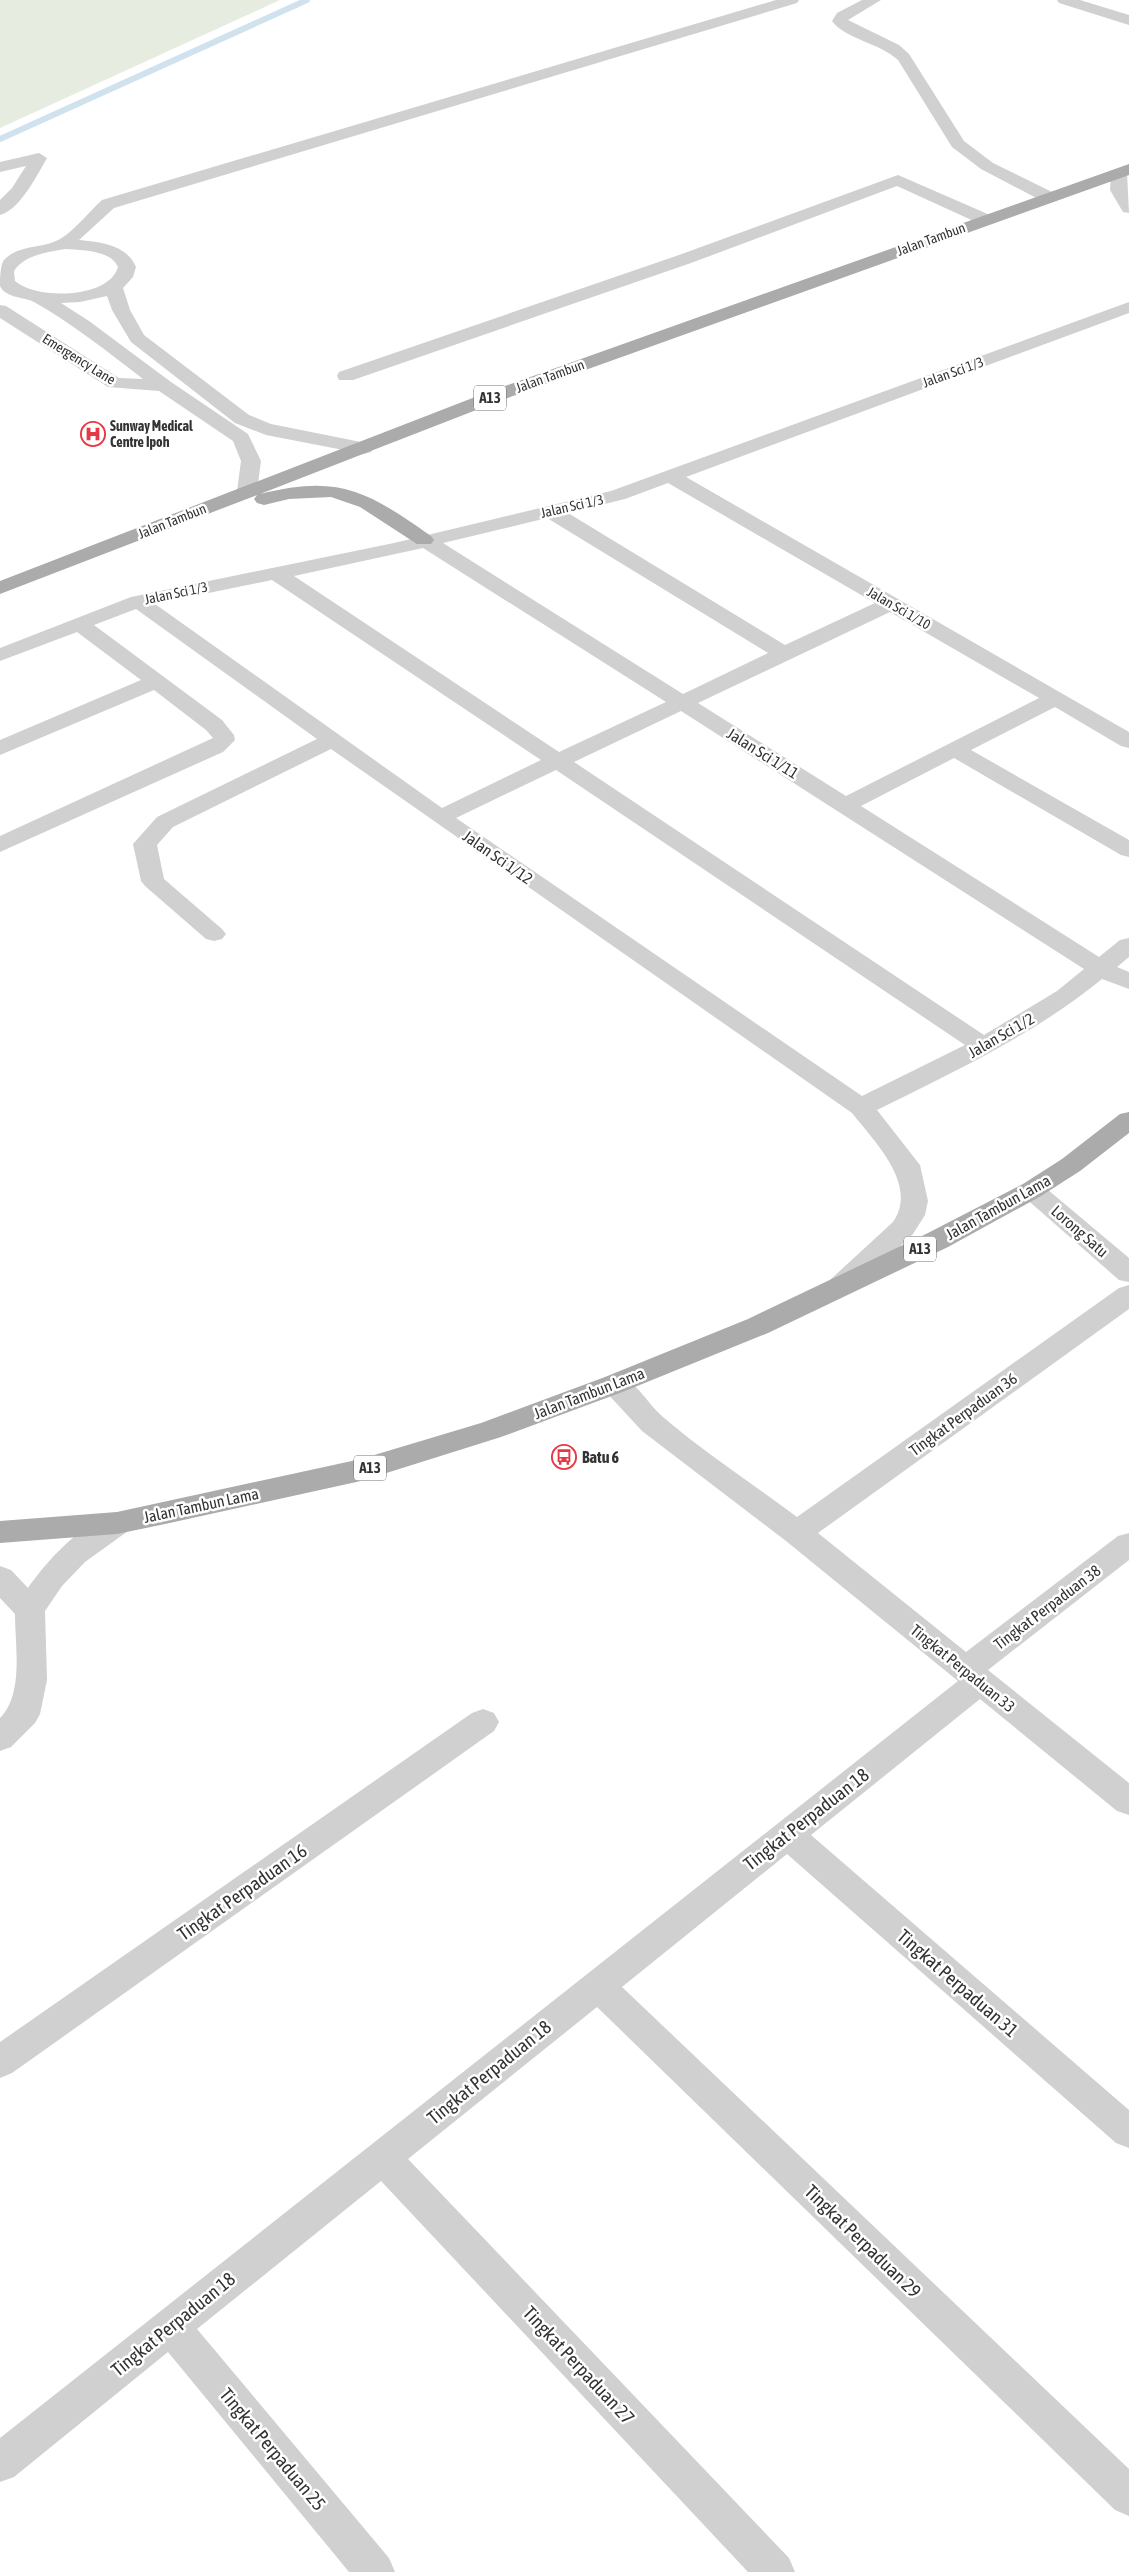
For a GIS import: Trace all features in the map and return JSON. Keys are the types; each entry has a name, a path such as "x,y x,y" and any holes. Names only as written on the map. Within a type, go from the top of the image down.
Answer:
{"main road":[{"name":"Jalan Tambun","path":"0,588 501,394 1124,171"},
{"path":"77,559 161,536 288,492 315,489 352,495 386,513 424,540"},
{"name":"Jalan Tambun Lama","path":"0,1532 117,1523 361,1470 491,1430 615,1384 758,1326 938,1240 1032,1190 1071,1165 1129,1120"}],"street":[{"path":"874,0 851,10 842,16 840,21 845,26 894,48 904,58 958,144 987,166 1048,197"},
{"path":"1064,0 1129,20"},
{"path":"65,244 108,204 786,1"},
{"path":"0,167 39,158 18,191 0,210"},
{"path":"1124,171 1118,190 1129,208"},
{"path":"346,376 685,259 898,180 984,220"},
{"path":"38,297 78,297 113,286 123,278 127,269 124,261 116,253 102,248 65,244 32,251 3,267 5,279 11,287 38,297 83,325 164,386 241,438 250,461 247,491"},
{"path":"113,286 121,310 137,338 242,419 266,429 364,448"},
{"name":"Jalan Sci 1/3","path":"0,655 138,601 394,549 424,540 618,495 1129,307"},
{"name":"Emergency Lane","path":"0,310 115,383 164,386"},
{"name":"Jalan Sci 1/10","path":"670,476 1129,741"},
{"path":"550,511 785,654"},
{"name":"Jalan Sci 1/11","path":"424,540 845,804 1100,969 1129,981"},
{"path":"276,573 984,1046"},
{"name":"Jalan Sci 1/12","path":"138,601 440,817 861,1108 907,1165 915,1201 912,1215 903,1228 839,1288"},
{"path":"440,817 891,603"},
{"path":"0,845 221,744 223,735 214,725 79,624"},
{"path":"0,748 158,682"},
{"path":"845,804 1056,698"},
{"path":"214,934 153,881 145,844 165,822 332,740"},
{"path":"954,749 1129,850"},
{"name":"Jalan Sci 1/2","path":"861,1108 984,1046 1066,996 1129,944"},
{"name":"Lorong Satu","path":"1032,1190 1129,1273"},
{"name":"Tingkat Perpaduan 36","path":"797,1533 1129,1294"},
{"name":"Tingkat Perpaduan 33","path":"615,1384 652,1424 797,1533 1129,1802"},
{"path":"0,1738 24,1714 31,1680 30,1610 51,1578 74,1554 117,1523"},
{"name":"Tingkat Perpaduan 38","path":"972,1675 1129,1544"},
{"path":"0,1578 30,1610"},
{"name":"Tingkat Perpaduan 18","path":"0,2463 787,1834 972,1675"},
{"name":"Tingkat Perpaduan 16","path":"0,2062 483,1722"},
{"name":"Tingkat Perpaduan 31","path":"787,1834 1129,2132"},
{"name":"Tingkat Perpaduan 29","path":"597,1985 1129,2496"},
{"name":"Tingkat Perpaduan 27","path":"382,2157 775,2572"},
{"name":"Tingkat Perpaduan 25","path":"170,2326 375,2572"}],"shaded area":[{"path":"0,0 280,0 0,128"}],"waterway":[{"path":"0,139 307,0"}],"place":[{"name":"Sunway Medical Centre Ipoh","path":"93,434"},
{"name":"Batu 6","path":"564,1457"}]}
